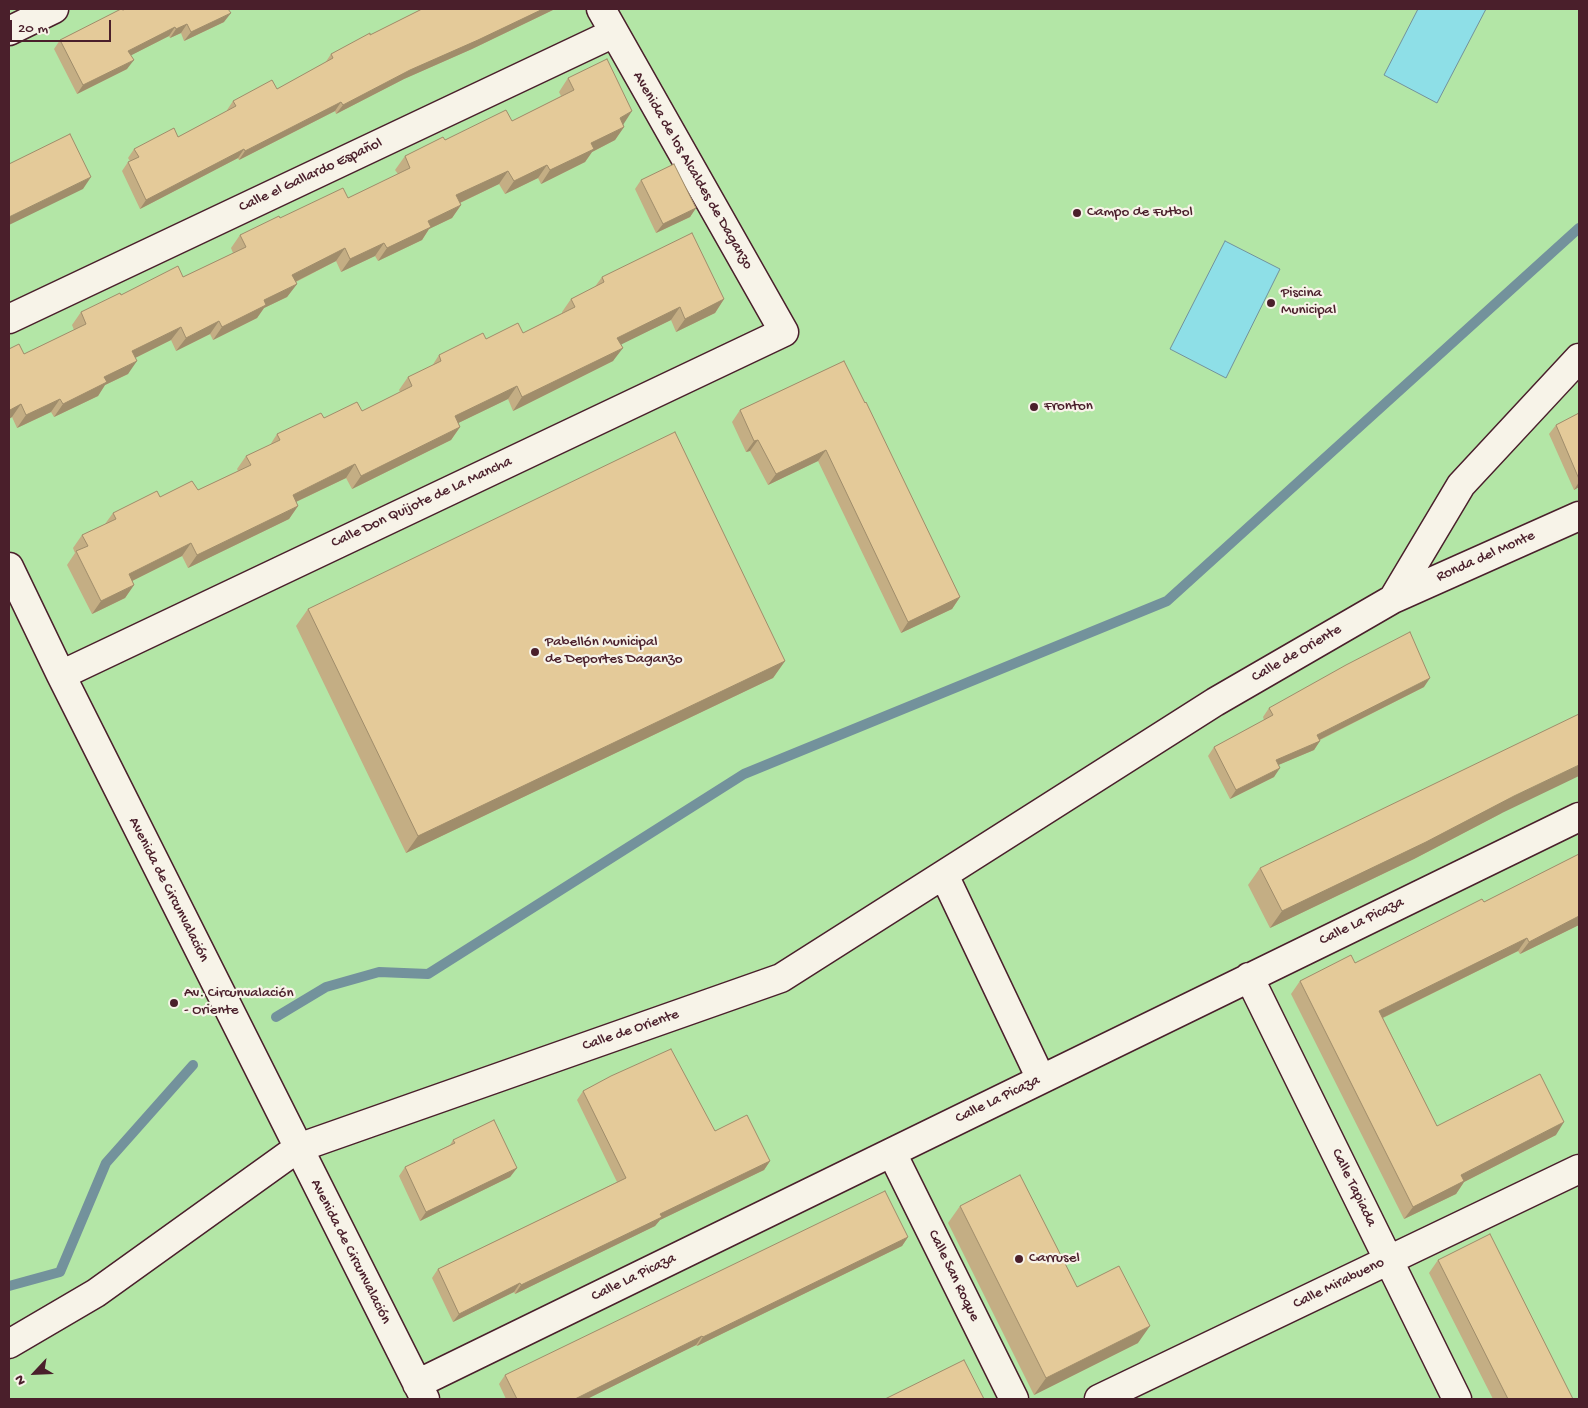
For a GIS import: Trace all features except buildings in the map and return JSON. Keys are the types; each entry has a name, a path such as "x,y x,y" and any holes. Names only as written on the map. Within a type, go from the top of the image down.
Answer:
{"street":[{"path":"9,31 54,9"},
{"name":"Avenida de los Alcaldes de Daganzo","path":"601,9 784,332"},
{"name":"Calle el Gallardo Español","path":"9,319 614,33"},
{"name":"Calle Don Quijote de La Mancha","path":"61,675 784,332"},
{"name":"Calle de Oriente","path":"9,1344 96,1293 298,1148 781,978 1215,702 1393,599 1461,485 1579,358"},
{"name":"Ronda del Monte","path":"1393,599 1579,516"},
{"name":"Avenida de Circunvalación","path":"9,567 61,675 421,1392"},
{"name":"Calle La Picaza","path":"421,1392 892,1153 1579,817"},
{"path":"944,875 1041,1080"},
{"name":"Calle Tapiada","path":"1250,977 1457,1399"},
{"name":"Calle San Roque","path":"892,1153 1014,1399"},
{"name":"Calle Mirabueno","path":"1099,1399 1579,1169"}],"green space":[{"path":"9,9 1579,9 1579,1399 9,1399"}],"water":[{"path":"1418,9 1486,9 1437,103 1384,75"},
{"path":"1225,241 1280,269 1226,378 1170,349"}],"waterway":[{"path":"276,1017 326,987 379,972 428,974 744,774 1167,601 1579,228"},
{"path":"9,1286 60,1272 106,1163 193,1065"}],"place":[{"name":"Campo de Futbol","path":"1077,213"},
{"name":"Piscina Municipal","path":"1271,303"},
{"name":"Fronton","path":"1034,407"},
{"name":"Pabellón Municipal de Deportes Daganzo","path":"535,652"},
{"name":"Av. Circunvalación - Oriente","path":"174,1003"},
{"name":"Carrusel","path":"1019,1259"}]}
